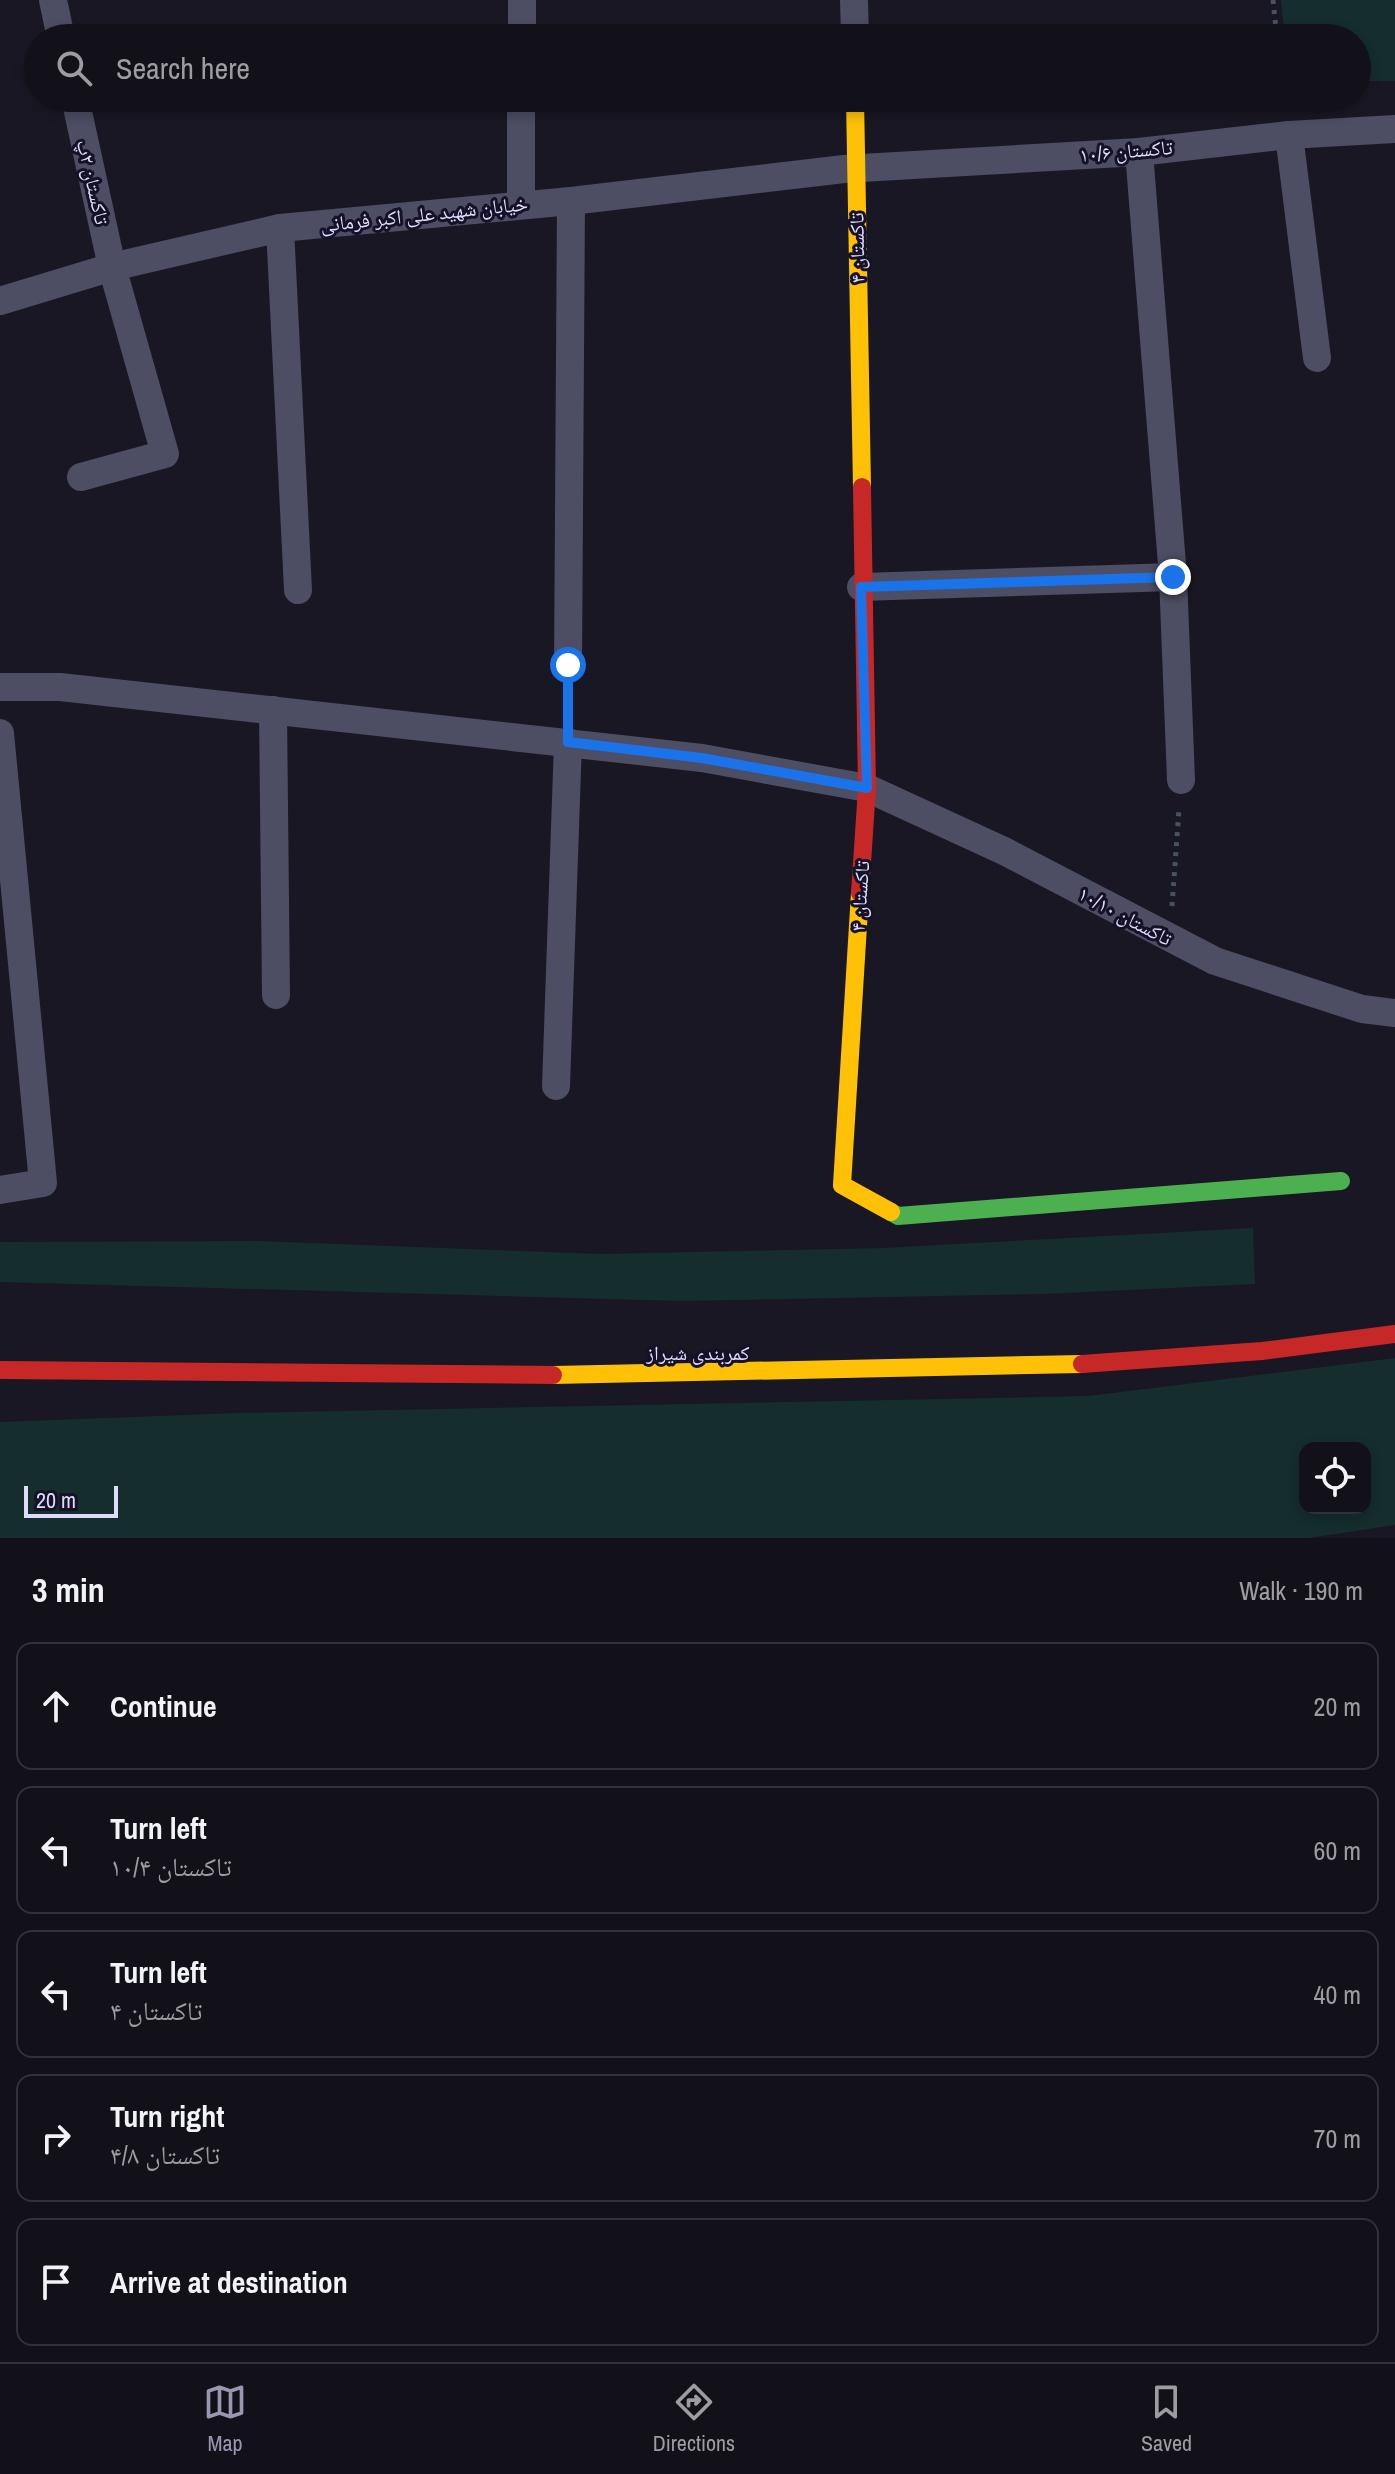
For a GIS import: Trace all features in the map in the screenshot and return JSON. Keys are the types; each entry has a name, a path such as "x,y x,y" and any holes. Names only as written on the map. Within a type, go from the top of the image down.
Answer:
{"main road":[{"name":"تاکستان ۴","path":"855,112 861,587 867,788 842,1185 898,1216 1341,1181"},
{"name":"کمربندی شیراز","path":"0,1370 724,1375 1078,1366 1280,1352 1395,1334"}],"street":[{"path":"53,0 58,24"},
{"path":"522,0 522,24"},
{"path":"854,0 855,24"},
{"name":"تاکستان ۲پ","path":"78,112 112,267 165,454 81,477"},
{"path":"521,112 521,203"},
{"name":"تاکستان ۱۰/۶","path":"856,168 1139,152 1289,135 1395,129"},
{"path":"1289,135 1317,358"},
{"path":"1139,152 1173,577 1181,780"},
{"name":"خیابان شهید علی اکبر فرمانی","path":"0,301 112,267 280,228 521,203 571,201 856,168"},
{"path":"568,665 571,201"},
{"path":"280,228 298,590"},
{"path":"861,587 1173,577"},
{"name":"تاکستان ۱۰/۱۰","path":"0,687 60,687 568,742 702,758 867,788 1004,851 1215,961 1362,1009 1395,1013"},
{"path":"273,710 276,995"},
{"path":"0,733 6,866 43,1183 0,1190"},
{"path":"556,1086 568,742"}],"path":[{"path":"1273,0 1276,24"},
{"path":"568,665 568,742"},
{"path":"1169,939 1181,780"}],"green space":[{"path":"1281,0 1395,0 1395,81 1371,81 1371,24 1284,24"},
{"path":"1253,1228 1255,1284 1044,1294 681,1301 0,1282 0,1242 257,1241 601,1254 883,1248"},
{"path":"1395,1358 1395,1525 1309,1538 0,1538 0,1422 236,1413 1088,1396"}],"traffic: fast":[{"path":"891,1212 898,1216 1341,1181"}],"traffic: slow":[{"path":"855,112 862,487"},
{"path":"860,893 842,1185 891,1212"},
{"path":"553,1375 1082,1364"}],"traffic: jam":[{"path":"860,893 867,788 862,487"},
{"path":"1082,1364 1262,1351 1395,1334"},
{"path":"0,1370 553,1375"}],"route":[{"path":"568,665 568,742 702,758 867,788 861,587 1173,577"}]}
